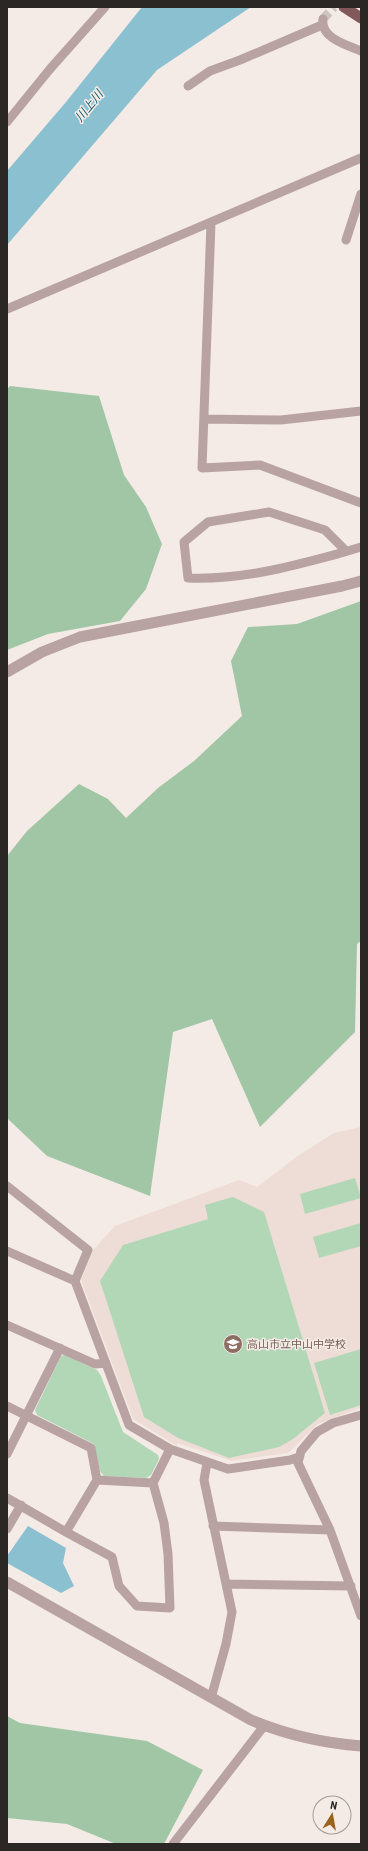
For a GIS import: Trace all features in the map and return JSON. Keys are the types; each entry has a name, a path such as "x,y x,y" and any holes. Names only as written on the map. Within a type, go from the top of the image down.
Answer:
{"highway":[{"path":"344,7 361,18"}],"street":[{"path":"7,122 50,69 105,7"},
{"path":"188,86 210,71 240,60 323,22 325,32 333,38 361,51"},
{"path":"7,309 361,158"},
{"path":"346,240 361,194"},
{"path":"211,223 202,468 260,465 361,503"},
{"path":"204,419 281,420 361,410"},
{"path":"346,551 325,530 269,512 208,522 184,542 188,578 209,579 271,572 361,547"},
{"path":"7,672 42,652 80,636 157,620 329,589 361,581"},
{"path":"7,1186 88,1250 75,1281 129,1425 170,1449 228,1469 290,1460 299,1457"},
{"path":"7,1251 75,1281"},
{"path":"7,1325 95,1364 106,1363"},
{"path":"7,1454 60,1348"},
{"path":"7,1406 91,1448 97,1480 66,1532"},
{"path":"361,1415 333,1423 317,1432 301,1451 299,1457 299,1467 330,1530 351,1586 359,1600 361,1616"},
{"path":"7,1498 112,1557 119,1586 137,1606 170,1608 164,1523 153,1483 170,1449"},
{"path":"208,1463 204,1480 232,1612 226,1644 211,1698"},
{"path":"97,1480 153,1483"},
{"path":"7,1529 21,1506"},
{"path":"214,1526 330,1530"},
{"path":"7,1582 251,1720 294,1736 323,1742 361,1746"},
{"path":"226,1584 351,1586"},
{"path":"173,1844 264,1726"}],"shaded area":[{"name":"高山市立中山中学校","path":"361,1127 361,1408 318,1424 288,1453 232,1461 177,1443 177,1446 133,1419 81,1280 93,1250 115,1226 239,1180 257,1187 299,1155 334,1133"}],"green space":[{"path":"10,386 99,396 124,475 146,507 162,544 146,589 120,621 48,634 7,650 7,389"},
{"path":"361,601 361,941 357,944 355,1032 260,1127 212,1019 173,1032 150,1196 47,1156 7,1118 7,856 27,831 79,784 108,799 126,818 158,788 194,761 242,716 231,661 248,627 297,624"},
{"path":"355,1178 361,1198 305,1214 300,1194"},
{"path":"233,1197 264,1212 325,1413 293,1439 279,1447 229,1458 178,1438 144,1417 100,1281 123,1245 208,1219 205,1205"},
{"path":"361,1223 361,1246 319,1258 313,1237"},
{"path":"361,1349 361,1405 330,1415 314,1363"},
{"path":"65,1355 97,1370 101,1376 123,1432 158,1455 159,1459 151,1475 146,1478 104,1476 100,1471 94,1444 37,1415 35,1410 61,1356"},
{"path":"7,1716 20,1723 147,1741 203,1770 164,1844 116,1844 67,1824 7,1818"}],"water":[{"name":"川上川","path":"142,7 251,7 157,70 7,245 7,171 66,102"},
{"path":"28,1526 66,1548 63,1563 74,1586 61,1593 7,1563 7,1556"}],"tunnel":[{"path":"323,19 334,7"}],"place":[{"name":"高山市立中山中学校","path":"233,1344"}]}
